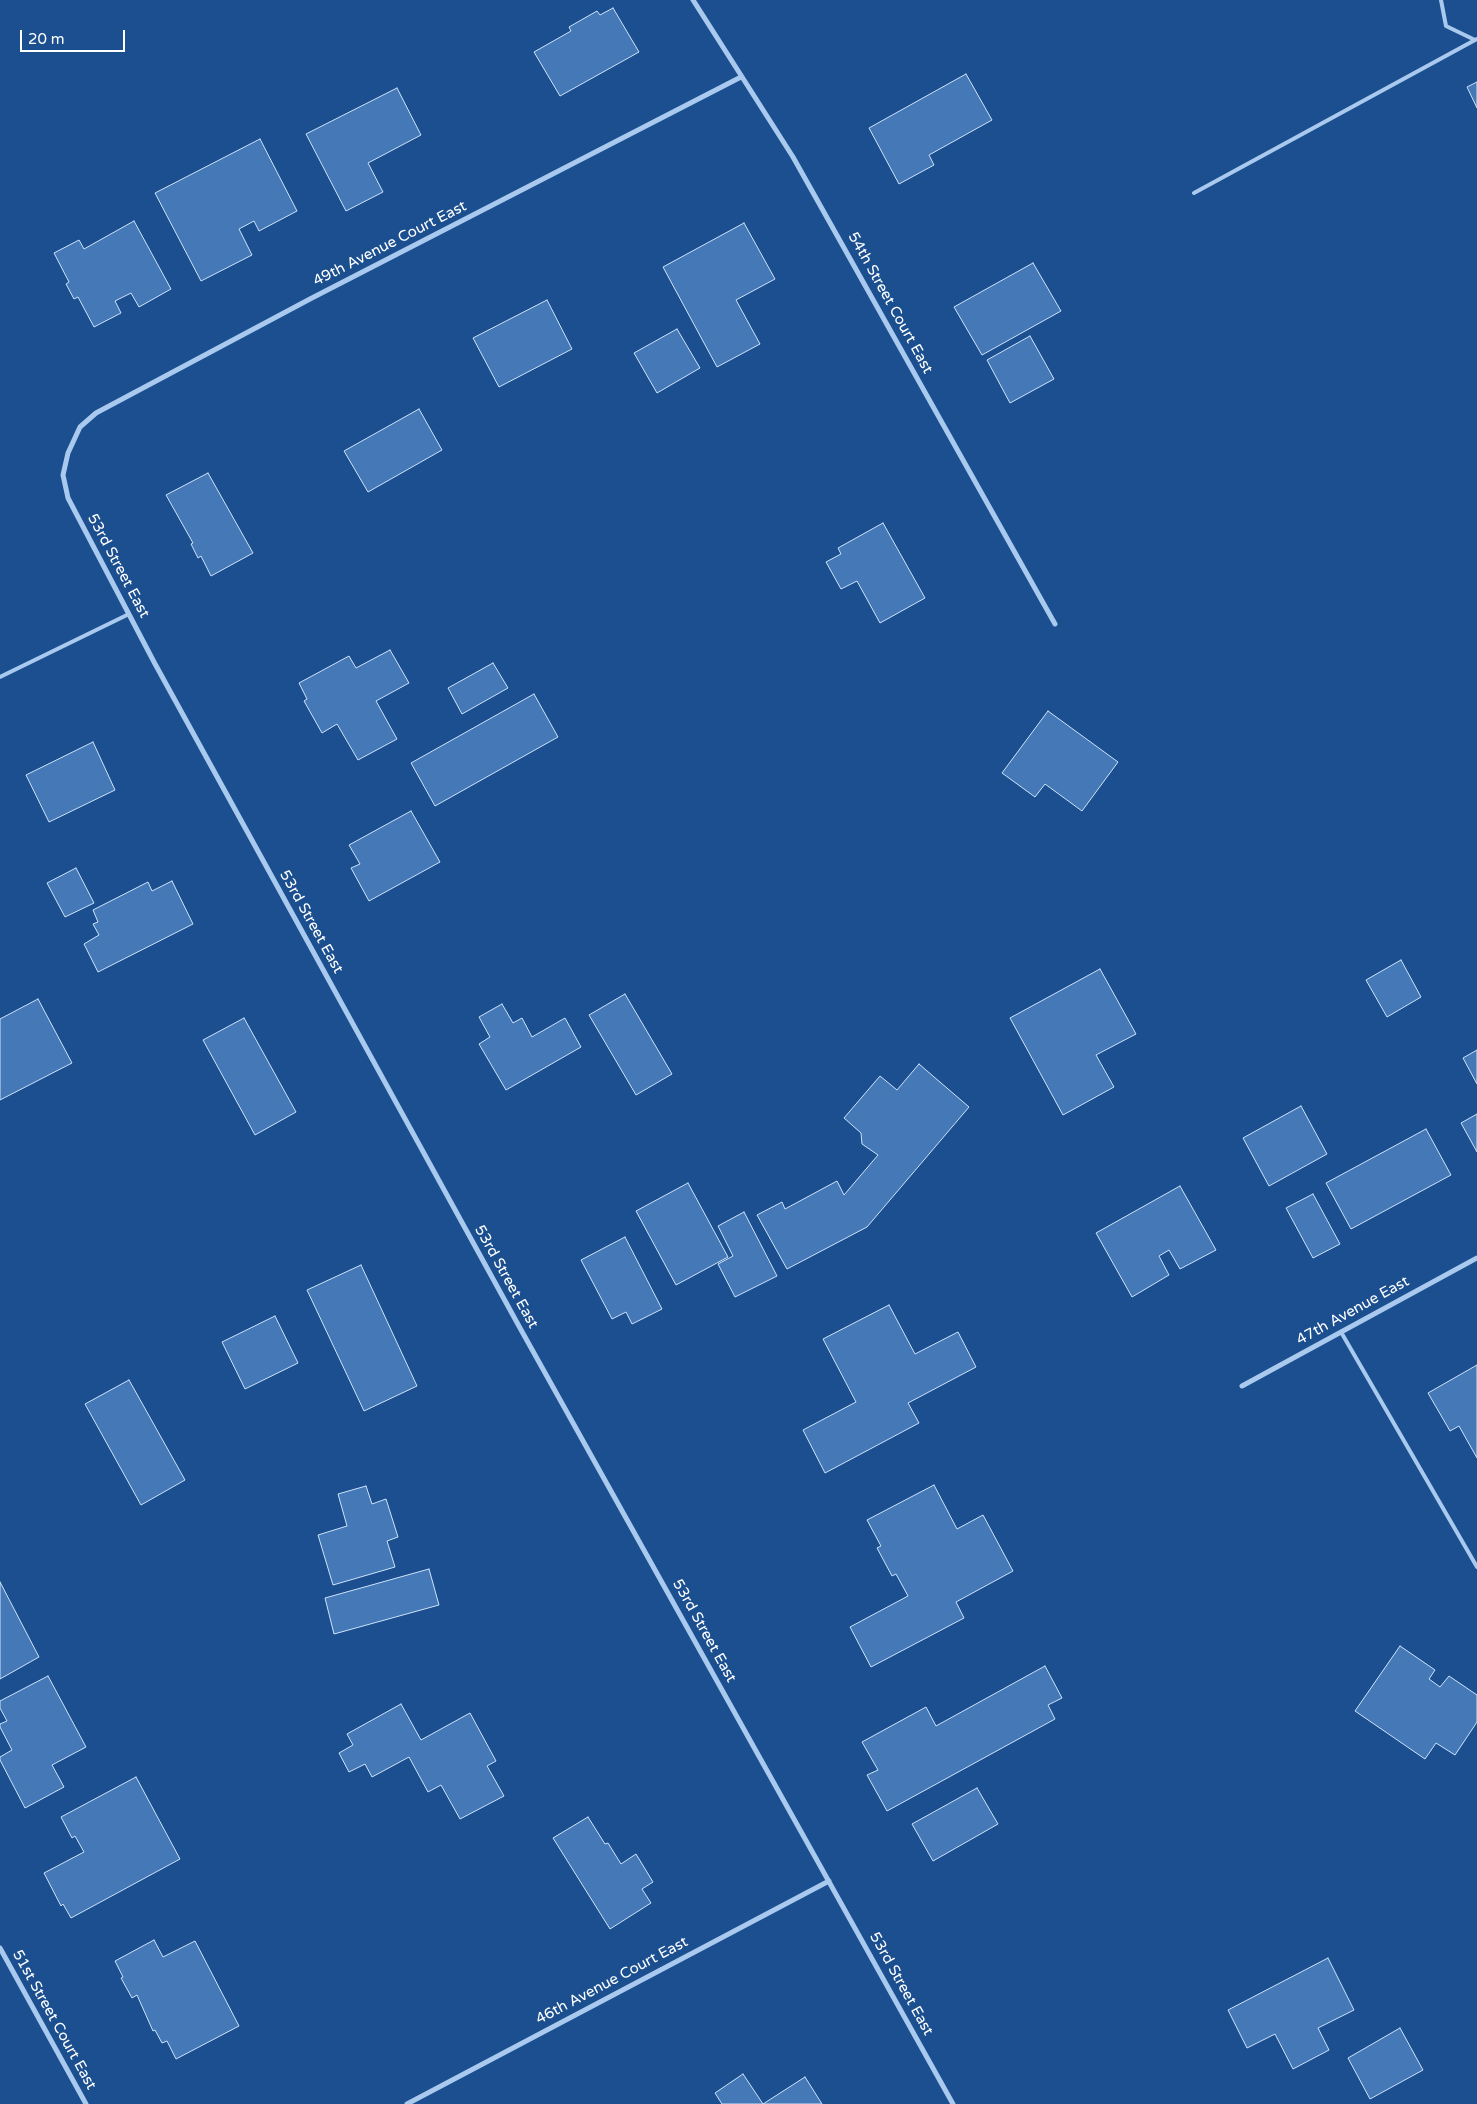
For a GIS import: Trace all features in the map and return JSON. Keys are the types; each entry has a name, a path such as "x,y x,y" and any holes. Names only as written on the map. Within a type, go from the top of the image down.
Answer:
{"street":[{"name":"54th Street Court East","path":"693,0 793,157 1055,624"},
{"name":"49th Avenue Court East","path":"68,453 80,427 96,413 310,299 741,77"},
{"name":"53rd Street East","path":"68,453 63,475 68,498 129,614 515,1320 953,2104"},
{"name":"47th Avenue East","path":"1242,1386 1477,1258"},
{"name":"46th Avenue Court East","path":"407,2104 829,1881"},
{"name":"51st Street Court East","path":"0,1948 86,2104"}],"lane":[{"path":"1441,0 1446,26 1476,39"},
{"path":"1194,193 1476,39"},
{"path":"0,677 129,614"},
{"path":"1340,1332 1477,1567"}],"building":[{"path":"613,8 639,52 560,96 534,52 571,31 569,27 597,11 600,15"},
{"path":"966,74 992,120 929,155 934,165 899,184 869,128"},
{"path":"1477,82 1477,108 1467,87"},
{"path":"397,88 421,135 368,163 383,192 346,211 306,134"},
{"path":"260,139 297,211 259,231 254,221 239,229 252,255 201,281 155,193"},
{"path":"134,221 171,289 139,307 131,293 115,301 121,313 94,327 78,297 74,299 66,284 69,282 54,253 79,240 84,249"},
{"path":"744,223 775,279 736,300 760,344 717,367 663,267"},
{"path":"1033,263 1061,311 982,355 954,307"},
{"path":"547,300 572,349 499,387 473,338"},
{"path":"677,329 700,368 657,393 634,353"},
{"path":"1030,336 1054,379 1010,403 987,360"},
{"path":"419,409 442,450 368,492 344,451"},
{"path":"208,473 253,553 211,576 201,556 198,558 191,544 193,543 166,495"},
{"path":"883,523 925,598 880,623 857,581 841,589 826,562 841,554 838,548"},
{"path":"390,650 409,683 376,701 397,739 358,760 337,724 322,733 304,701 307,699 299,683 349,656 356,668"},
{"path":"493,663 508,688 462,714 448,688"},
{"path":"534,694 558,737 435,806 411,763"},
{"path":"1048,711 1118,762 1082,811 1045,784 1035,797 1002,773"},
{"path":"93,742 115,790 49,822 26,775"},
{"path":"411,811 440,862 369,901 351,868 360,864 349,845"},
{"path":"76,868 94,903 65,917 47,883"},
{"path":"172,881 193,924 98,972 84,944 99,935 93,924 98,922 93,910 148,882 152,891"},
{"path":"1401,960 1421,997 1387,1017 1366,980"},
{"path":"1100,969 1136,1034 1096,1055 1114,1087 1063,1115 1010,1018"},
{"path":"625,994 672,1074 636,1095 589,1015"},
{"path":"38,999 72,1063 0,1100 0,1019"},
{"path":"502,1004 513,1023 522,1018 532,1037 565,1018 581,1047 506,1090 479,1044 490,1037 479,1017"},
{"path":"244,1018 296,1112 255,1135 203,1040"},
{"path":"1477,1050 1477,1084 1463,1058"},
{"path":"919,1064 969,1107 867,1227 787,1269 757,1215 782,1202 785,1209 837,1181 844,1195 878,1155 862,1144 861,1133 844,1118 880,1076 897,1090"},
{"path":"1301,1106 1327,1154 1269,1186 1243,1138"},
{"path":"1477,1114 1477,1152 1461,1123"},
{"path":"1426,1129 1451,1175 1351,1229 1326,1183"},
{"path":"688,1183 728,1257 676,1285 636,1211"},
{"path":"1180,1186 1216,1250 1180,1269 1169,1250 1159,1256 1169,1275 1132,1297 1096,1233"},
{"path":"1313,1194 1340,1244 1313,1258 1286,1208"},
{"path":"744,1212 777,1276 735,1297 718,1264 733,1256 718,1226"},
{"path":"625,1237 662,1309 632,1324 626,1312 612,1319 581,1260"},
{"path":"361,1265 417,1386 364,1411 307,1290"},
{"path":"889,1305 915,1354 958,1332 976,1367 908,1403 919,1423 825,1473 803,1430 856,1402 823,1339"},
{"path":"275,1316 298,1363 245,1389 222,1342"},
{"path":"1477,1365 1477,1458 1459,1426 1450,1431 1428,1393"},
{"path":"129,1380 185,1480 141,1505 85,1404"},
{"path":"934,1485 957,1529 983,1515 1013,1571 956,1602 964,1618 871,1667 850,1627 908,1596 896,1574 892,1576 877,1548 881,1546 867,1520"},
{"path":"366,1486 372,1504 386,1499 398,1537 387,1541 395,1567 333,1585 318,1535 347,1526 338,1494"},
{"path":"429,1569 439,1605 334,1634 325,1598"},
{"path":"0,1582 39,1657 0,1679"},
{"path":"1400,1646 1435,1670 1429,1679 1440,1687 1449,1676 1477,1695 1477,1722 1455,1755 1436,1743 1425,1759 1355,1711"},
{"path":"1045,1666 1062,1698 1048,1705 1055,1719 887,1811 867,1775 878,1770 862,1742 926,1707 936,1726"},
{"path":"48,1676 86,1747 52,1765 64,1787 25,1808 0,1760 0,1757 12,1750 0,1727 0,1724 7,1721 0,1708 0,1701"},
{"path":"401,1704 421,1740 470,1713 496,1761 487,1766 504,1796 460,1819 441,1785 428,1792 409,1757 372,1777 365,1764 349,1772 339,1753 353,1745 347,1734"},
{"path":"136,1777 180,1859 71,1918 63,1904 61,1906 44,1873 84,1852 75,1836 72,1838 61,1817"},
{"path":"977,1788 998,1824 933,1861 912,1824"},
{"path":"588,1817 605,1844 608,1843 621,1864 636,1854 653,1882 642,1889 651,1903 610,1929 553,1838"},
{"path":"154,1940 163,1957 195,1941 239,2026 176,2059 167,2041 162,2043 155,2030 153,2031 137,1995 132,1998 121,1978 123,1977 115,1961"},
{"path":"1328,1958 1354,2010 1318,2028 1329,2050 1293,2069 1275,2034 1247,2048 1228,2010"},
{"path":"1400,2028 1423,2070 1370,2099 1348,2058"},
{"path":"743,2074 763,2104 722,2104 715,2093"},
{"path":"805,2077 822,2104 763,2104"}]}
